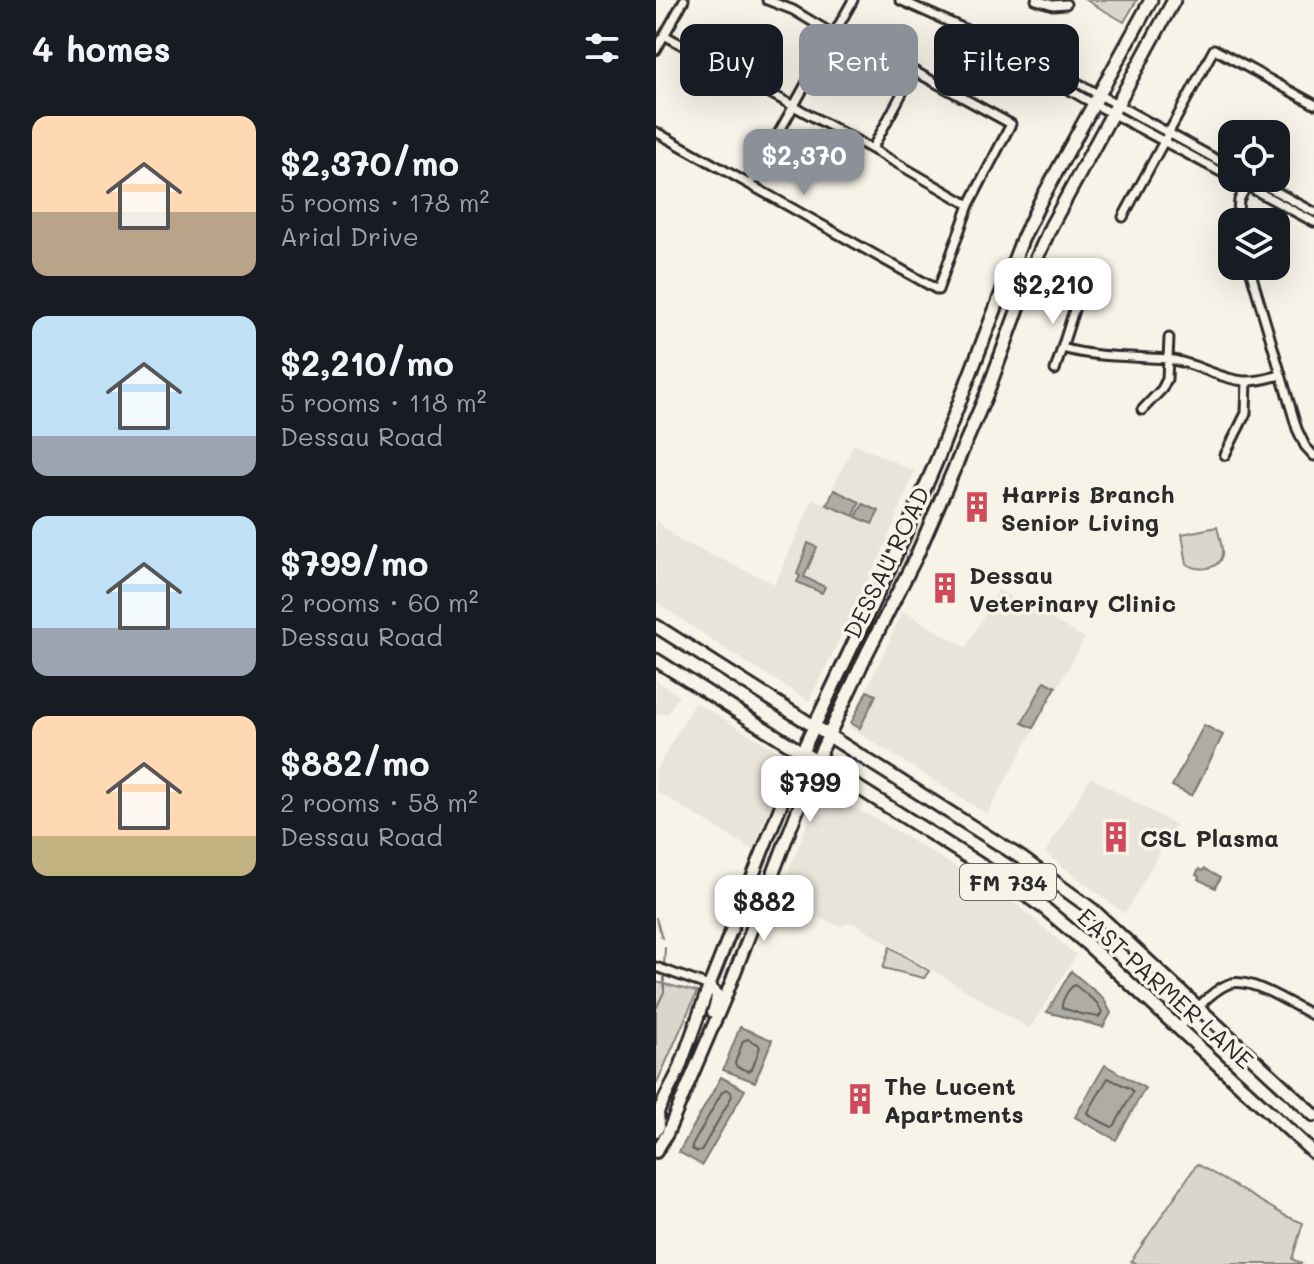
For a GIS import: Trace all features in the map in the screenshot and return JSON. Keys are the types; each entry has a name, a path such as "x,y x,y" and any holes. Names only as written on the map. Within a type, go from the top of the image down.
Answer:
{"main road":[{"name":"DESSAU ROAD","path":"656,1131 659,1126 657,1114 679,1070 704,984 724,949 802,752 898,550 964,393 1011,267 1040,202 1151,0"},
{"name":"DESSAU ROAD","path":"656,1152 667,1134 725,998 828,734 916,557 987,393 1051,226 1174,0"},
{"path":"1011,267 1031,273"},
{"path":"898,550 916,557"},
{"name":"EAST PARMER LANE","path":"659,630 1023,859 1093,910 1314,1115"},
{"name":"EAST PARMER LANE","path":"656,660 817,760 1044,908 1179,1027 1314,1153"},
{"path":"724,949 724,963 718,982 725,998"},
{"path":"704,984 717,994 707,1026 708,1037"}],"street":[{"path":"656,50 684,0"},
{"path":"767,0 816,24"},
{"path":"839,24 853,0"},
{"path":"900,0 952,24"},
{"path":"1036,0 1053,5 1066,4"},
{"path":"664,35 969,205"},
{"path":"1123,217 1214,49 1314,104"},
{"path":"872,149 914,71 934,81"},
{"path":"1079,86 1096,99 1218,160"},
{"path":"750,184 799,95"},
{"path":"656,132 938,290 969,205 1011,124 961,96"},
{"path":"1115,109 1164,142 1218,167"},
{"path":"1266,192 1314,222"},
{"path":"1272,192 1314,212"},
{"path":"1253,280 1300,438 1314,456"},
{"path":"1055,370 1080,291"},
{"path":"1142,410 1165,385 1169,338"},
{"path":"1062,348 1100,356 1167,359 1247,381 1281,375"},
{"path":"1225,455 1246,413 1247,381"},
{"path":"656,967 704,984"},
{"path":"1179,1027 1222,988 1233,983 1256,986 1314,1016"}],"shaded area":[{"path":"1086,0 1137,0 1124,22"},
{"path":"854,444 915,471 881,555 809,701 656,602 656,520 677,539 775,584 813,499 825,504"},
{"path":"1217,527 1222,548 1220,560 1207,568 1187,564 1182,534"},
{"path":"998,590 1085,638 987,814 849,727 903,611 966,648"},
{"path":"656,680 679,696 667,714 656,714"},
{"path":"695,702 791,759 753,850 656,791 656,770"},
{"path":"1091,777 1175,825 1125,914 1045,853"},
{"path":"821,791 876,819 1012,901 1076,955 1030,1029 856,924 851,922 841,926 776,901"},
{"path":"890,947 929,971 924,978 883,968"},
{"path":"656,982 697,992 656,1085"},
{"path":"1197,1164 1303,1223 1292,1259 1302,1264 1137,1264 1131,1261"}],"water":[{"path":"834,490 860,502 854,516 827,505"},
{"path":"863,504 879,511 872,524 856,517"},
{"path":"808,543 817,547 804,577 825,587 822,593 797,582"},
{"path":"1045,681 1056,687 1033,728 1022,723"},
{"path":"867,691 876,695 860,728 851,723"},
{"path":"1204,725 1223,735 1192,796 1172,786"},
{"path":"1199,869 1220,878 1215,888 1198,879"},
{"path":"1071,971 1103,998 1111,1013 1103,1027 1047,1012"},
{"path":"740,1027 772,1040 755,1082 723,1070"},
{"path":"1105,1065 1145,1088 1116,1140 1075,1117"},
{"path":"721,1077 745,1090 702,1165 679,1152"}],"waterway":[{"path":"656,918 662,938"},
{"path":"664,967 665,948"},
{"path":"656,1009 664,992 664,974"}],"place":[{"name":"Harris Branch Senior Living","path":"977,507"},
{"name":"Dessau Veterinary Clinic","path":"945,588"},
{"name":"CSL Plasma","path":"1116,837"},
{"name":"The Lucent Apartments","path":"860,1099"}]}
